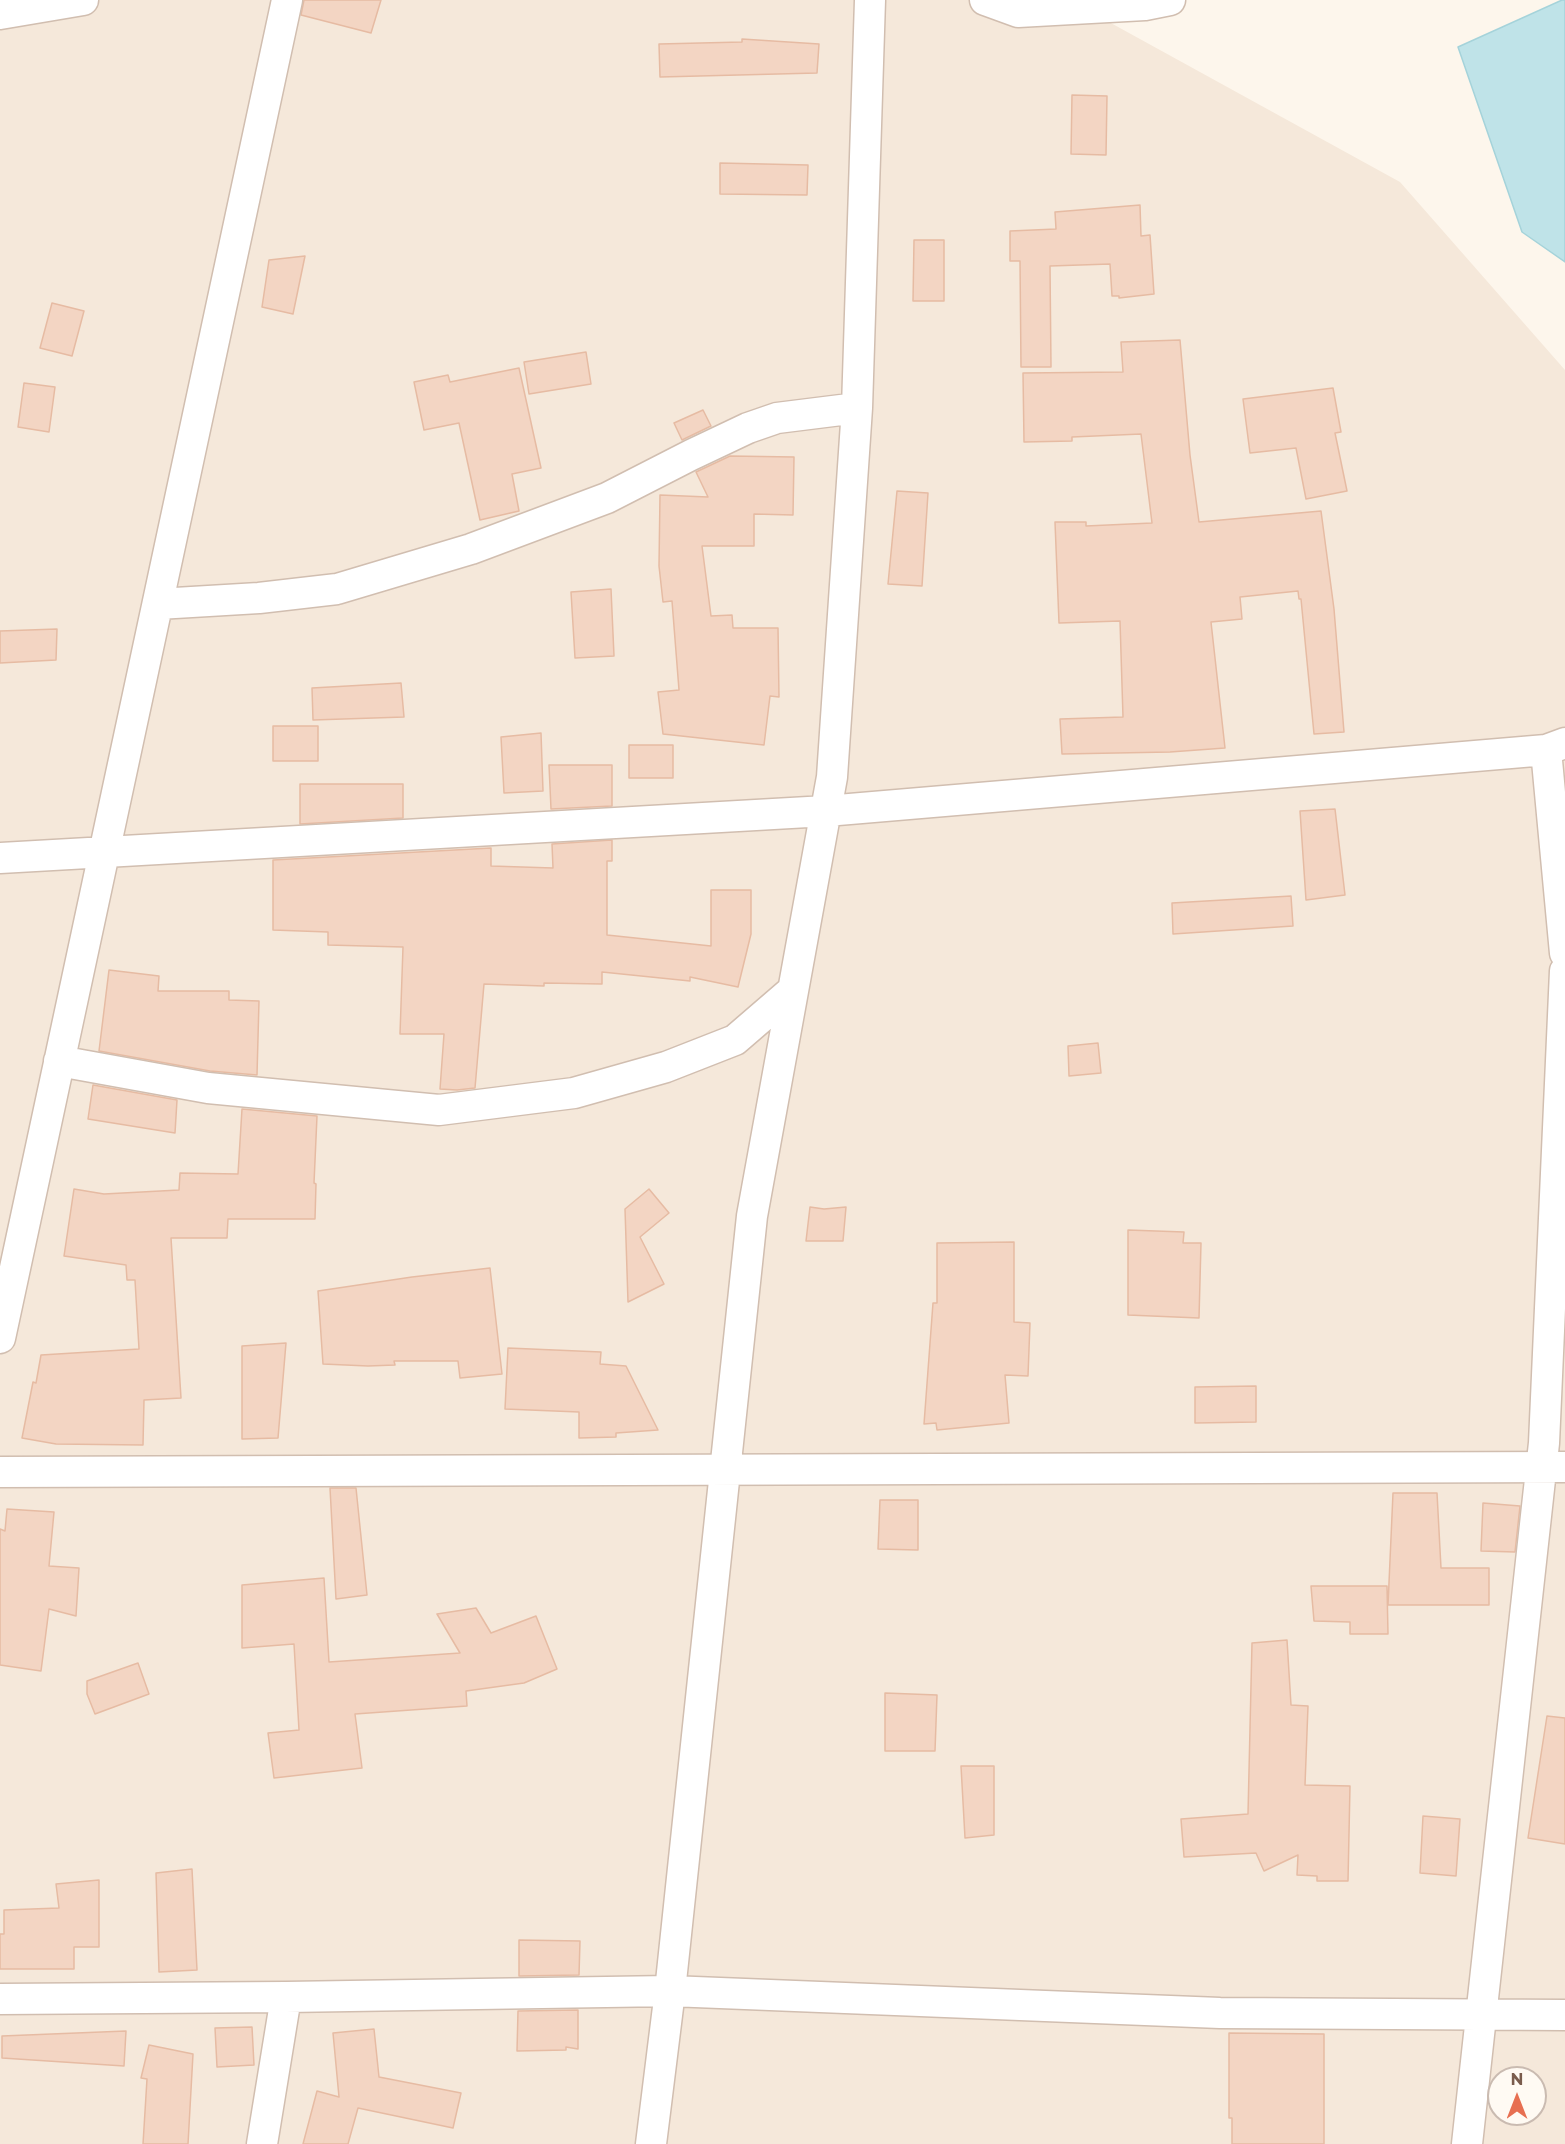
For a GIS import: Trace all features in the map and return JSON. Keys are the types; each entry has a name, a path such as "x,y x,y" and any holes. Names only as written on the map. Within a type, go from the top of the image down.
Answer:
{"street":[{"path":"0,14 83,0"},
{"path":"0,1338 288,0"},
{"path":"651,2144 670,1990 752,1216 832,777 857,408 870,0"},
{"path":"985,0 1018,12 1144,5 1170,0"},
{"path":"158,604 259,598 337,589 471,549 607,498 691,454 777,418 857,408"},
{"path":"0,858 826,811 1556,747 1565,953"},
{"path":"1467,2144 1553,1467 1565,971"},
{"path":"59,1061 208,1088 439,1110 574,1093 666,1068 735,1040 793,990"},
{"path":"0,1472 1553,1467"},
{"path":"0,1999 286,1997 670,1990 1220,2013 1565,2015"},
{"path":"262,2144 286,1997"}],"shaded area":[{"path":"0,0 1069,0 1400,182 1565,370 1565,2144 0,2144"}],"water":[{"path":"1565,0 1565,262 1522,232 1458,47"}],"building":[{"path":"304,0 381,0 371,33 301,15"},
{"path":"742,39 819,44 817,73 660,77 659,44 742,42"},
{"path":"1072,95 1107,96 1106,155 1071,154"},
{"path":"720,163 808,165 807,195 720,194"},
{"path":"1140,205 1141,236 1150,235 1154,294 1119,298 1119,296 1112,296 1110,264 1050,266 1051,367 1021,367 1020,261 1010,261 1010,231 1056,229 1055,212"},
{"path":"914,240 944,240 944,301 913,301"},
{"path":"305,256 293,314 262,307 269,260"},
{"path":"52,303 84,311 72,356 40,348"},
{"path":"1180,340 1190,455 1199,522 1321,511 1334,609 1344,732 1314,734 1301,599 1299,599 1298,591 1240,597 1242,619 1211,622 1225,748 1170,752 1062,754 1060,719 1123,717 1120,621 1059,623 1055,522 1086,522 1086,526 1152,523 1141,434 1072,437 1072,441 1024,442 1023,373 1123,372 1121,342"},
{"path":"586,352 591,384 529,394 524,362"},
{"path":"519,368 541,468 512,474 519,511 480,520 459,423 424,430 414,382 448,375 450,382"},
{"path":"24,383 55,387 49,432 18,427"},
{"path":"1333,388 1341,432 1335,433 1347,491 1306,499 1296,448 1250,453 1243,399"},
{"path":"703,410 711,426 682,440 674,423"},
{"path":"730,456 794,457 793,515 754,514 754,546 702,546 711,616 732,615 733,628 778,628 779,697 770,696 764,745 663,734 658,692 679,690 672,601 663,602 659,566 660,495 708,497 696,472"},
{"path":"897,491 928,493 922,586 888,584"},
{"path":"611,589 614,656 575,658 571,592"},
{"path":"57,629 56,660 0,663 0,631"},
{"path":"401,683 404,717 313,720 312,688"},
{"path":"273,726 318,726 318,761 273,761"},
{"path":"541,733 543,791 504,793 501,737"},
{"path":"629,745 673,745 673,778 629,778"},
{"path":"549,765 612,765 612,806 551,809"},
{"path":"300,784 403,784 403,818 300,824"},
{"path":"1335,809 1345,895 1306,900 1300,811"},
{"path":"612,840 612,861 607,861 607,935 711,946 711,890 751,890 751,934 738,987 690,977 690,981 602,972 602,984 544,983 544,986 484,984 475,1088 440,1089 444,1034 400,1034 403,947 328,945 328,932 273,930 273,860 491,848 491,866 553,868 552,844"},
{"path":"1291,896 1293,926 1173,934 1172,903"},
{"path":"109,970 159,976 158,991 229,991 229,1000 259,1001 257,1075 210,1071 99,1051"},
{"path":"1098,1043 1101,1073 1069,1076 1068,1046"},
{"path":"93,1085 177,1100 175,1133 88,1119"},
{"path":"242,1109 317,1116 315,1219 228,1219 227,1238 171,1238 181,1398 144,1400 143,1445 56,1444 22,1438 41,1355 139,1349 135,1280 127,1280 126,1265 64,1256 74,1189 104,1194 179,1190 180,1173 238,1174"},
{"path":"649,1189 669,1213 640,1237 664,1284 628,1302 625,1209"},
{"path":"810,1207 824,1209 846,1207 843,1241 806,1241"},
{"path":"1128,1230 1184,1232 1183,1243 1201,1243 1199,1318 1128,1315"},
{"path":"1014,1242 1014,1322 1030,1323 1028,1376 1005,1375 1009,1423 937,1430 936,1423 924,1424 933,1303 937,1303 937,1243"},
{"path":"490,1268 502,1374 460,1378 458,1361 394,1361 395,1365 368,1366 323,1364 318,1291"},
{"path":"286,1343 278,1438 242,1439 242,1346"},
{"path":"508,1348 601,1352 600,1364 626,1366 658,1430 616,1433 616,1437 579,1438 579,1412 505,1409"},
{"path":"1256,1386 1256,1422 1195,1423 1195,1387"},
{"path":"330,1488 356,1488 367,1595 336,1599"},
{"path":"1393,1493 1437,1493 1441,1568 1489,1568 1489,1605 1388,1605"},
{"path":"880,1500 918,1500 918,1550 878,1549"},
{"path":"1483,1503 1520,1506 1515,1552 1481,1551"},
{"path":"7,1509 54,1512 49,1566 79,1568 76,1616 49,1609 41,1671 0,1665 0,1529 5,1531"},
{"path":"324,1578 329,1662 460,1653 437,1614 476,1608 491,1633 536,1616 557,1669 524,1683 466,1691 467,1706 355,1714 362,1768 274,1778 268,1733 299,1730 294,1644 242,1648 242,1585"},
{"path":"1311,1586 1387,1586 1388,1634 1350,1634 1350,1622 1314,1621"},
{"path":"1287,1640 1291,1705 1308,1706 1305,1785 1350,1786 1348,1881 1317,1881 1317,1876 1297,1875 1298,1855 1264,1871 1256,1853 1184,1857 1181,1819 1248,1814 1252,1643"},
{"path":"138,1663 149,1694 95,1714 87,1694 87,1681"},
{"path":"885,1693 937,1695 935,1751 885,1751"},
{"path":"1547,1716 1565,1718 1565,1844 1528,1838"},
{"path":"961,1766 994,1766 994,1835 965,1838"},
{"path":"1423,1816 1460,1819 1456,1876 1420,1873"},
{"path":"192,1869 197,1970 159,1972 156,1873"},
{"path":"99,1880 99,1947 74,1947 74,1969 0,1969 0,1934 4,1934 4,1910 59,1908 56,1884"},
{"path":"519,1940 580,1941 579,1975 519,1976"},
{"path":"578,2010 578,2049 566,2047 566,2050 517,2051 518,2011"},
{"path":"252,2027 254,2065 217,2067 215,2028"},
{"path":"374,2029 379,2077 461,2093 453,2128 358,2108 348,2144 303,2144 317,2091 339,2097 333,2033"},
{"path":"126,2031 124,2066 2,2058 2,2036"},
{"path":"1229,2033 1324,2034 1324,2144 1232,2144 1232,2118 1229,2118"},
{"path":"149,2045 193,2054 188,2144 143,2144 147,2079 141,2078"}]}
